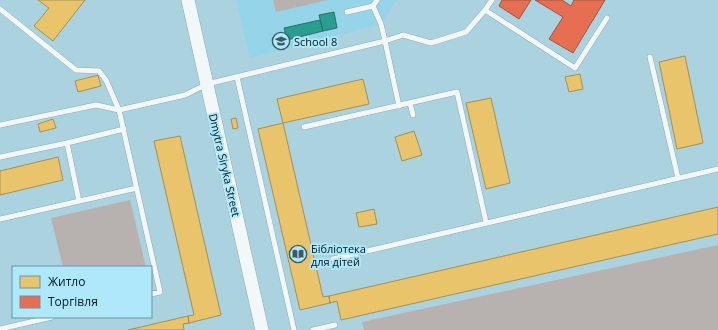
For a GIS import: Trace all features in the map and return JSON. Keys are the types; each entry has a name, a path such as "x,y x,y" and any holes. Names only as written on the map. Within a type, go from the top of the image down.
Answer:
{"street":[{"name":"Dmytra Siryka Street","path":"188,0 262,330"}],"lane":[{"path":"373,6 376,0"},
{"path":"0,125 96,105 119,110 185,95 206,84 385,41 403,35 431,43 466,32 492,0"},
{"path":"347,12 373,6"},
{"path":"373,6 381,24 399,106"},
{"path":"0,9 76,70 99,72 106,80 119,110 124,129 160,292 152,294"},
{"path":"485,10 575,68 607,18"},
{"path":"650,57 678,178"},
{"path":"237,76 294,330"},
{"path":"304,127 457,92 486,222"},
{"path":"410,103 413,115"},
{"path":"0,157 124,129"},
{"path":"67,143 79,201"},
{"path":"332,258 718,169"},
{"path":"0,219 137,188"},
{"path":"0,329 48,318"},
{"path":"313,330 335,325"}],"shaded area":[{"name":"School 8","path":"236,0 397,0 381,24 250,58"},
{"path":"273,0 328,0 276,12"},
{"path":"130,200 146,266 63,266 51,218"},
{"path":"718,245 718,330 364,330 362,322"}],"building: Житло":[{"path":"38,0 85,0 53,41 34,26 49,8"},
{"path":"685,56 703,143 677,149 659,62"},
{"path":"580,74 583,89 569,92 565,77"},
{"path":"98,75 101,86 78,92 75,81"},
{"path":"363,79 369,104 283,123 277,99"},
{"path":"491,98 510,183 486,189 466,103"},
{"path":"236,118 238,128 233,129 231,119"},
{"path":"53,119 56,128 40,132 38,124"},
{"path":"283,123 323,297 329,296 330,303 300,310 258,129"},
{"path":"414,131 422,155 402,161 395,137"},
{"path":"180,136 221,315 189,323 188,316 194,315 154,141"},
{"path":"58,157 63,180 0,195 0,171"},
{"path":"718,207 718,234 341,320 337,301 330,303 329,296"},
{"path":"374,209 377,224 359,227 356,213"},
{"path":"188,316 189,323 183,324 184,330 128,330"}],"building: Торгівля":[{"path":"502,0 531,0 519,19 499,6"},
{"path":"535,0 562,0 571,6 574,0 605,0 573,53 549,39 563,17"}],"building: Школи":[{"path":"334,12 337,28 323,31 319,15"},
{"path":"320,20 323,31 287,40 284,28"}],"place":[{"name":"School 8","path":"281,41"},
{"name":"Бібліотека для дітей","path":"298,254"}]}
